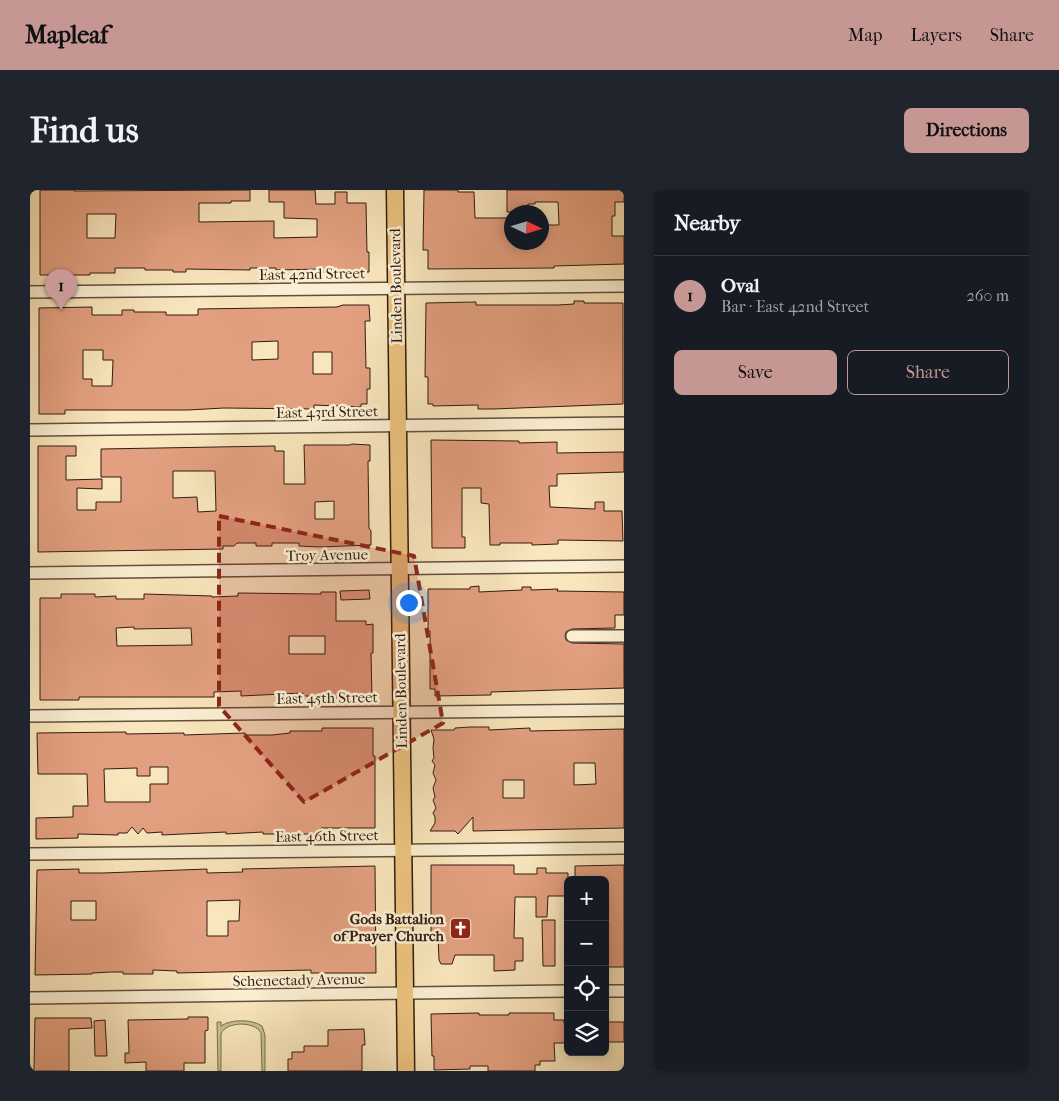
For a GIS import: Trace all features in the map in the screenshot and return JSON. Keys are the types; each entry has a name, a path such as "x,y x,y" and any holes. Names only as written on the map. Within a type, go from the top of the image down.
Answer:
{"highway":[{"name":"Linden Boulevard","path":"395,190 406,1071"}],"street":[{"name":"East 42nd Street","path":"30,292 624,286"},
{"name":"East 43rd Street","path":"30,430 624,423"},
{"name":"Troy Avenue","path":"30,573 624,566"},
{"path":"572,636 624,636"},
{"name":"East 45th Street","path":"30,716 624,710"},
{"name":"East 46th Street","path":"30,854 624,848"},
{"path":"609,991 624,991"},
{"name":"Schenectady Avenue","path":"30,998 564,992"}],"highlighted area":[{"path":"219,516 414,556 443,723 304,802 219,706"}],"shaded area":[{"path":"242,1021 253,1022 262,1026 265,1035 265,1071 262,1071 261,1033 253,1026 241,1024 229,1027 221,1034 221,1071 218,1071 217,1022 221,1022 221,1026 230,1022"}],"building":[{"path":"40,190 250,190 250,201 199,203 199,222 274,221 274,238 317,237 317,219 284,218 284,202 269,202 269,190 315,190 316,204 335,204 335,192 347,192 347,203 366,203 369,272 322,272 322,269 276,270 276,268 250,268 250,270 186,269 186,272 173,272 173,270 145,270 145,268 115,268 115,273 40,275","holes":["87,214 116,214 115,238 87,238"]},
{"path":"424,190 474,192 475,218 504,218 504,250 549,250 549,225 559,225 558,202 507,205 507,190 624,190 624,202 615,202 615,216 612,216 612,236 624,236 624,264 554,266 554,268 428,269 428,250 423,250"},
{"path":"574,301 584,301 584,303 623,303 623,404 478,409 478,405 433,406 433,404 428,404 428,377 425,377 426,303 476,302 476,305 558,305 574,304"},
{"path":"343,305 369,305 370,321 365,321 366,368 370,368 370,389 367,389 367,404 361,404 361,407 314,405 314,409 65,410 65,414 39,414 39,308 92,307 92,315 122,315 122,310 134,310 134,312 166,312 166,315 198,315 198,309 337,307","holes":["278,341 278,359 252,360 252,342","83,350 103,350 103,360 113,360 112,386 92,386 92,379 83,379","313,352 332,352 332,374 313,374"]},
{"path":"431,440 519,441 519,443 557,442 557,453 624,452 624,472 557,474 557,486 549,486 550,507 595,509 595,502 604,502 604,511 622,511 623,541 558,540 558,544 500,543 500,545 490,545 489,504 481,503 481,488 462,488 462,537 465,537 465,548 432,548"},
{"path":"304,445 370,445 370,461 368,461 371,545 320,547 299,546 299,543 272,543 272,546 256,546 256,543 237,543 234,546 223,546 223,549 38,552 38,446 76,446 76,456 66,456 66,480 102,479 102,489 77,488 77,510 96,510 96,502 121,502 121,477 101,477 101,449 275,446 275,451 284,451 284,484 305,484","holes":["173,471 215,471 216,511 198,512 197,497 173,498","334,501 334,519 315,519 315,502"]},
{"path":"479,586 479,592 522,590 522,587 531,587 531,590 558,589 557,591 624,592 624,615 615,615 615,628 572,629 566,632 565,636 566,640 572,643 624,644 624,688 491,692 491,695 435,696 435,689 430,689 428,589 470,589 470,587"},
{"path":"369,590 370,599 341,600 340,591"},
{"path":"321,592 336,592 336,621 366,621 366,625 373,624 373,653 371,653 372,697 335,698 303,696 303,693 241,696 241,691 214,692 214,697 79,697 79,700 40,700 40,598 61,598 61,594 95,594 95,597 116,596 116,599 144,599 144,594 212,597 238,596 238,593 321,594","holes":["134,627 134,629 191,628 192,645 117,646 116,628","289,636 325,636 325,654 289,654"]},
{"path":"489,727 489,730 530,728 530,731 624,729 624,828 473,831 473,817 458,834 455,831 430,831 435,823 433,813 436,808 433,800 435,797 433,788 436,780 433,773 435,765 432,761 434,758 434,739 431,730 454,730 455,728","holes":["574,763 595,763 596,784 574,785","503,780 524,780 524,798 503,798"]},
{"path":"322,728 373,728 375,828 321,828 321,834 263,834 263,832 226,834 226,832 162,835 162,832 147,833 143,828 138,834 132,827 127,833 118,833 118,835 78,834 78,838 36,839 36,818 73,817 73,806 88,806 87,774 38,774 37,733 126,732 126,734 184,733 184,735 245,733 245,735 272,735 290,733 290,731 322,731","holes":["150,767 168,767 168,784 150,784 150,802 105,802 104,769 137,768 137,776 150,776"]},
{"path":"431,865 514,865 514,874 537,874 537,868 546,868 546,873 568,873 568,876 564,876 564,896 548,896 547,917 536,917 536,897 515,897 514,938 523,938 523,961 515,961 515,970 494,971 494,955 455,955 452,964 441,964 439,960 438,938 431,938"},
{"path":"624,865 624,967 609,967 609,876 575,876 575,866"},
{"path":"375,866 376,973 311,973 311,970 177,973 177,971 153,970 153,974 112,972 35,975 37,870 79,869 79,873 103,873 207,869 207,873 243,872 242,869","holes":["240,900 239,921 228,921 228,936 207,936 207,901","71,901 96,901 96,920 71,920"]},
{"path":"542,920 555,920 555,966 543,966"},
{"path":"479,1013 479,1015 509,1015 509,1013 554,1013 554,1020 564,1020 564,1043 554,1043 555,1061 540,1061 540,1065 535,1065 535,1071 488,1071 488,1066 470,1066 470,1069 434,1070 431,1014"},
{"path":"188,1017 208,1017 208,1030 205,1031 205,1063 184,1063 184,1071 146,1071 146,1062 125,1063 125,1053 129,1053 128,1020 188,1019"},
{"path":"35,1018 91,1018 92,1028 69,1029 69,1071 34,1071"},
{"path":"105,1020 107,1056 95,1056 94,1021"},
{"path":"609,1022 624,1022 624,1042 609,1042"},
{"path":"364,1029 365,1045 362,1045 362,1071 288,1071 288,1059 292,1059 292,1052 304,1052 304,1046 328,1046 328,1030"}],"place":[{"name":"Oval","path":"61,310"},
{"name":"Gods Battalion of Prayer Church","path":"460,928"}]}
